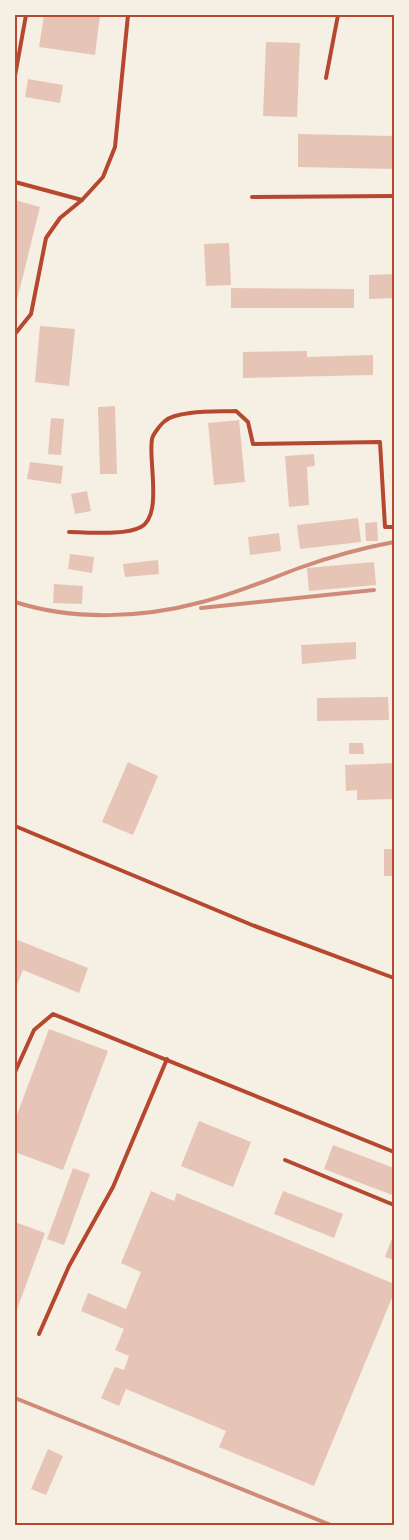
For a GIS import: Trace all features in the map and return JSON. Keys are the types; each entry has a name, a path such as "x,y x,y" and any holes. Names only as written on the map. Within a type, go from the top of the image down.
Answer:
{"lane":[{"path":"15,76 26,15"},
{"path":"15,334 31,314 46,238 60,218 82,200 103,177 115,146 128,15"},
{"path":"326,78 338,15"},
{"path":"15,182 82,200"},
{"path":"252,197 394,196"},
{"path":"69,532 129,532 142,527 150,516 153,493 152,438 165,420 187,414 236,411 248,422 253,444 380,442 385,527 394,526"},
{"path":"15,827 252,925 394,978"},
{"path":"15,1072 34,1030 53,1014 394,1152"},
{"path":"39,1334 69,1266 113,1186 167,1059"},
{"path":"285,1160 394,1205"}],"building":[{"path":"44,15 100,15 95,55 39,47"},
{"path":"266,42 300,43 297,117 263,116"},
{"path":"28,79 63,85 60,103 25,97"},
{"path":"298,134 394,136 394,169 298,167"},
{"path":"15,200 40,207 16,304 15,303"},
{"path":"229,243 231,285 206,286 204,244"},
{"path":"394,274 394,298 369,299 369,275"},
{"path":"231,288 354,289 354,308 231,308"},
{"path":"40,326 75,329 69,386 35,382"},
{"path":"307,351 307,357 373,355 373,375 243,378 243,352"},
{"path":"115,406 117,474 100,474 98,407"},
{"path":"51,418 64,419 61,455 48,454"},
{"path":"239,420 245,482 214,485 208,423"},
{"path":"314,454 315,466 307,467 309,505 289,507 285,456"},
{"path":"30,462 63,466 61,484 27,479"},
{"path":"87,491 91,511 75,514 71,494"},
{"path":"358,518 361,542 300,549 297,525"},
{"path":"377,522 378,541 366,541 365,523"},
{"path":"279,533 281,551 250,555 248,537"},
{"path":"70,554 94,557 92,573 68,569"},
{"path":"158,560 159,574 125,577 123,564"},
{"path":"374,562 376,585 309,591 307,568"},
{"path":"54,584 83,586 82,604 53,603"},
{"path":"356,642 356,659 302,664 301,645"},
{"path":"388,697 389,720 317,721 317,698"},
{"path":"349,743 363,743 364,754 349,754"},
{"path":"128,762 158,776 133,835 102,822"},
{"path":"394,763 394,799 357,800 357,790 346,791 345,765"},
{"path":"384,849 394,849 394,876 384,876"},
{"path":"15,939 88,968 79,993 23,970 15,990"},
{"path":"49,1029 108,1051 63,1170 15,1152 15,1120"},
{"path":"199,1121 251,1142 233,1187 181,1166"},
{"path":"333,1145 394,1168 392,1195 324,1169"},
{"path":"73,1168 90,1174 64,1245 47,1239"},
{"path":"151,1191 174,1201 177,1193 394,1284 394,1293 314,1486 219,1447 226,1431 126,1389 119,1406 101,1398 115,1367 124,1370 129,1356 115,1350 124,1329 81,1311 88,1293 126,1309 141,1272 121,1263"},
{"path":"283,1191 343,1214 334,1238 274,1214"},
{"path":"15,1222 45,1233 15,1315"},
{"path":"394,1233 394,1260 385,1257"},
{"path":"48,1449 63,1456 46,1495 31,1489"}],"railway":[{"path":"15,602 38,608 85,615 132,614 156,611 214,599 322,560 394,542"},
{"path":"201,608 374,590"},
{"path":"15,1398 331,1525"}]}
